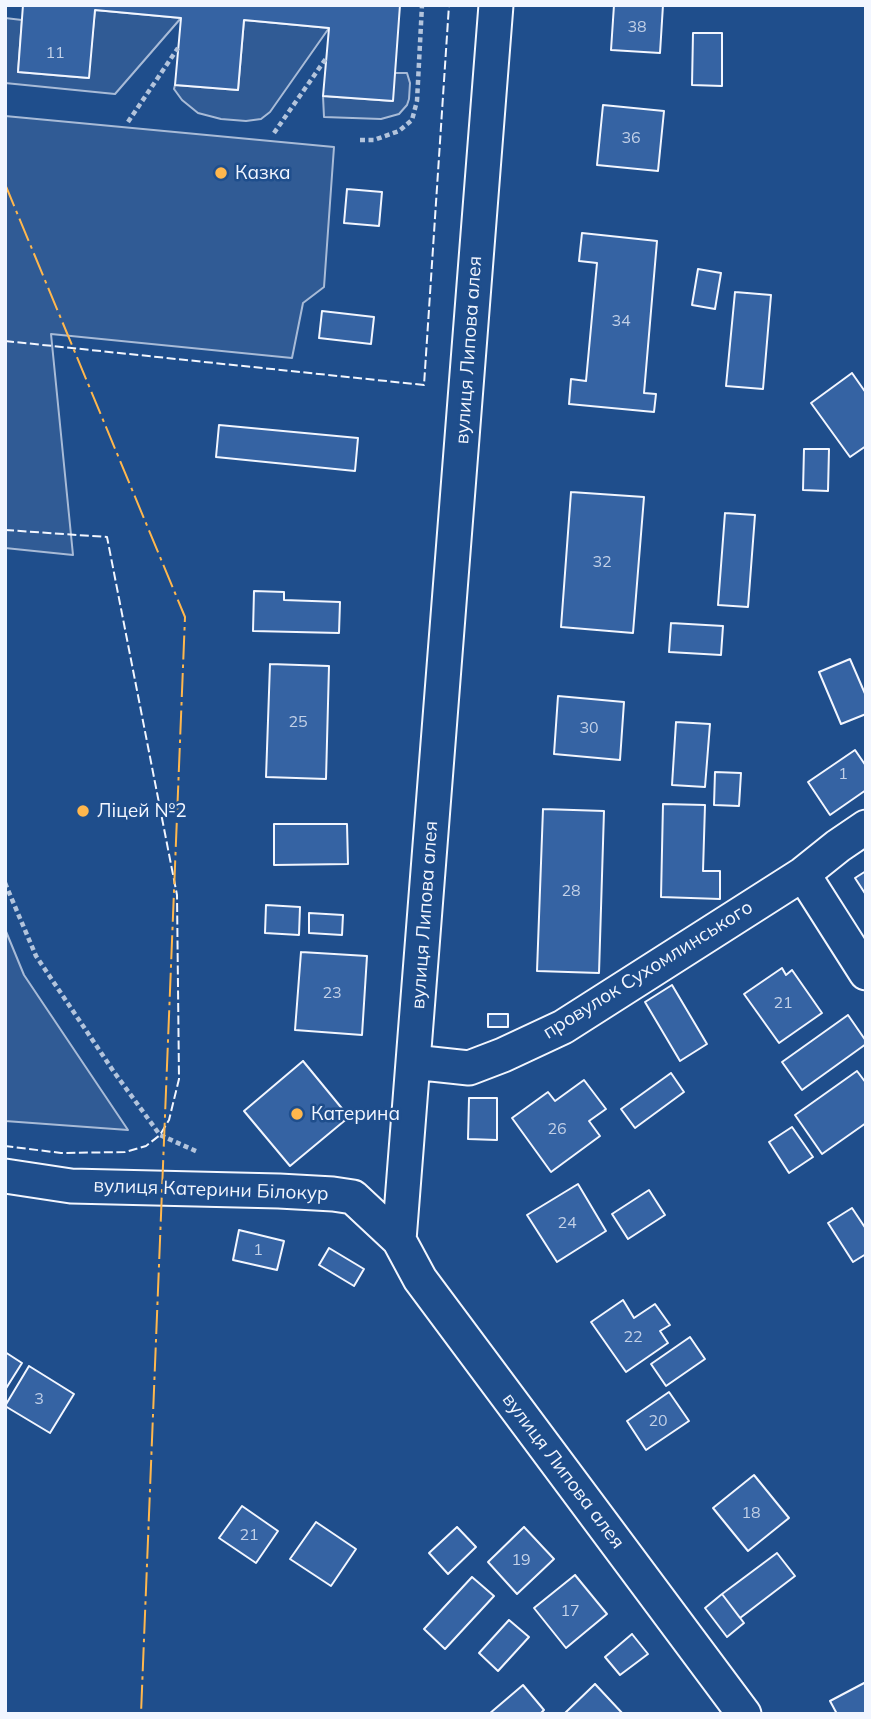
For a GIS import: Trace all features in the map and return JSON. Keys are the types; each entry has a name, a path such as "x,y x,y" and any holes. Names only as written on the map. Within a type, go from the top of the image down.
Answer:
{"street":[{"name":"вулиця Липова алея","path":"496,5 400,1240 420,1279 744,1714"},
{"name":"провулок Сухомлинського","path":"414,1062 469,1068 563,1027 803,874 866,827"},
{"path":"803,874 866,973"},
{"name":"вулиця Катерини Білокур","path":"5,1176 71,1186 343,1195 353,1197 400,1240"}],"path":[{"path":"360,140 374,140 399,131 412,120 417,101 422,5"},
{"path":"128,122 178,48"},
{"path":"274,133 327,57"},
{"path":"5,883 36,956 160,1135 207,1156"}],"shaded area":[{"path":"95,10 181,18 115,94 5,83 5,18 22,20 18,72 88,78"},
{"path":"244,20 329,28 270,112 261,119 221,119 198,113 182,100 174,89 175,85 238,90"},
{"path":"394,73 407,73 410,83 407,105 399,114 381,119 324,117 323,96 392,101"},
{"path":"5,116 334,147 324,287 303,303 292,358 51,334 73,555 5,548"},
{"path":"5,929 24,975 128,1130 5,1121"}],"building":[{"path":"23,5 400,5 393,101 323,96 329,28 244,20 238,90 175,85 181,18 95,10 89,78 18,72"},
{"path":"614,5 663,5 660,53 611,50"},
{"path":"693,33 722,33 722,86 692,85"},
{"path":"603,105 664,111 658,171 597,165"},
{"path":"347,189 382,192 379,226 344,223"},
{"path":"582,233 657,241 644,393 656,394 654,412 569,404 571,379 586,381 597,263 579,261"},
{"path":"698,269 721,273 715,309 692,305"},
{"path":"735,292 771,295 763,389 726,386"},
{"path":"322,311 374,317 371,344 319,338"},
{"path":"852,373 866,393 866,446 850,457 811,403"},
{"path":"219,425 358,438 355,471 216,457"},
{"path":"804,449 829,449 828,491 803,490"},
{"path":"571,492 644,497 633,633 561,627"},
{"path":"725,513 755,515 748,607 718,605"},
{"path":"254,591 284,592 284,600 340,602 339,633 253,631"},
{"path":"671,623 723,626 721,655 669,652"},
{"path":"850,659 866,696 866,714 841,724 819,672"},
{"path":"270,664 329,666 326,779 266,777"},
{"path":"558,696 624,702 620,760 554,754"},
{"path":"676,722 710,724 705,787 672,785"},
{"path":"855,750 866,766 866,790 830,815 808,782"},
{"path":"715,772 741,773 739,806 714,805"},
{"path":"663,804 705,805 703,871 720,871 720,899 661,897"},
{"path":"543,809 604,811 599,973 537,971"},
{"path":"274,824 347,824 348,864 274,865"},
{"path":"866,871 866,895 855,878"},
{"path":"266,905 300,907 299,935 265,933"},
{"path":"309,913 343,915 342,935 309,933"},
{"path":"301,952 367,956 362,1035 295,1030"},
{"path":"782,968 786,975 792,970 822,1013 779,1043 744,994"},
{"path":"672,985 707,1044 680,1061 645,1002"},
{"path":"488,1014 508,1014 508,1027 488,1027"},
{"path":"848,1015 866,1044 802,1090 782,1062"},
{"name":"Катерина","path":"303,1061 349,1117 290,1166 244,1111"},
{"path":"857,1071 866,1083 866,1123 822,1154 795,1115"},
{"path":"671,1073 684,1092 635,1128 621,1109"},
{"path":"584,1080 606,1109 589,1121 600,1136 551,1172 512,1118 548,1092 555,1101"},
{"path":"469,1098 497,1098 497,1140 468,1139"},
{"path":"792,1127 813,1157 789,1173 769,1142"},
{"path":"578,1184 606,1231 557,1262 527,1215"},
{"path":"649,1190 665,1215 628,1239 612,1214"},
{"path":"852,1208 866,1229 866,1254 853,1262 828,1223"},
{"path":"239,1230 284,1241 277,1270 233,1260"},
{"path":"329,1248 364,1269 354,1286 319,1265"},
{"path":"623,1300 634,1318 655,1304 670,1325 660,1331 668,1343 626,1372 591,1322"},
{"path":"690,1337 705,1359 666,1386 651,1364"},
{"path":"5,1352 22,1363 5,1390"},
{"path":"29,1366 74,1394 50,1433 5,1406"},
{"path":"669,1392 689,1421 646,1450 627,1421"},
{"path":"754,1475 789,1518 748,1551 713,1508"},
{"path":"242,1506 278,1531 256,1563 219,1538"},
{"path":"316,1522 356,1549 331,1586 290,1559"},
{"path":"457,1527 476,1547 448,1574 429,1553"},
{"path":"524,1527 554,1559 517,1594 488,1562"},
{"path":"777,1553 795,1576 740,1618 722,1594"},
{"path":"575,1575 607,1614 566,1648 534,1608"},
{"path":"472,1577 494,1596 445,1649 424,1629"},
{"path":"722,1594 744,1623 727,1637 705,1608"},
{"path":"509,1620 529,1637 498,1671 479,1653"},
{"path":"632,1634 648,1654 620,1675 605,1657"},
{"path":"866,1682 866,1714 837,1714 830,1701"},
{"path":"595,1684 623,1714 564,1714"},
{"path":"523,1685 544,1710 540,1714 489,1714"}],"fence":[{"path":"5,341 424,385 449,5"},
{"path":"5,530 107,537 177,895 179,1079 169,1120 160,1135 146,1146 125,1152 61,1153 5,1146"}],"power":[{"path":"5,184 185,617 141,1714"}],"place":[{"name":"Казка","path":"221,173"},
{"name":"Ліцей №2","path":"83,811"},
{"name":"Катерина","path":"297,1114"}]}
